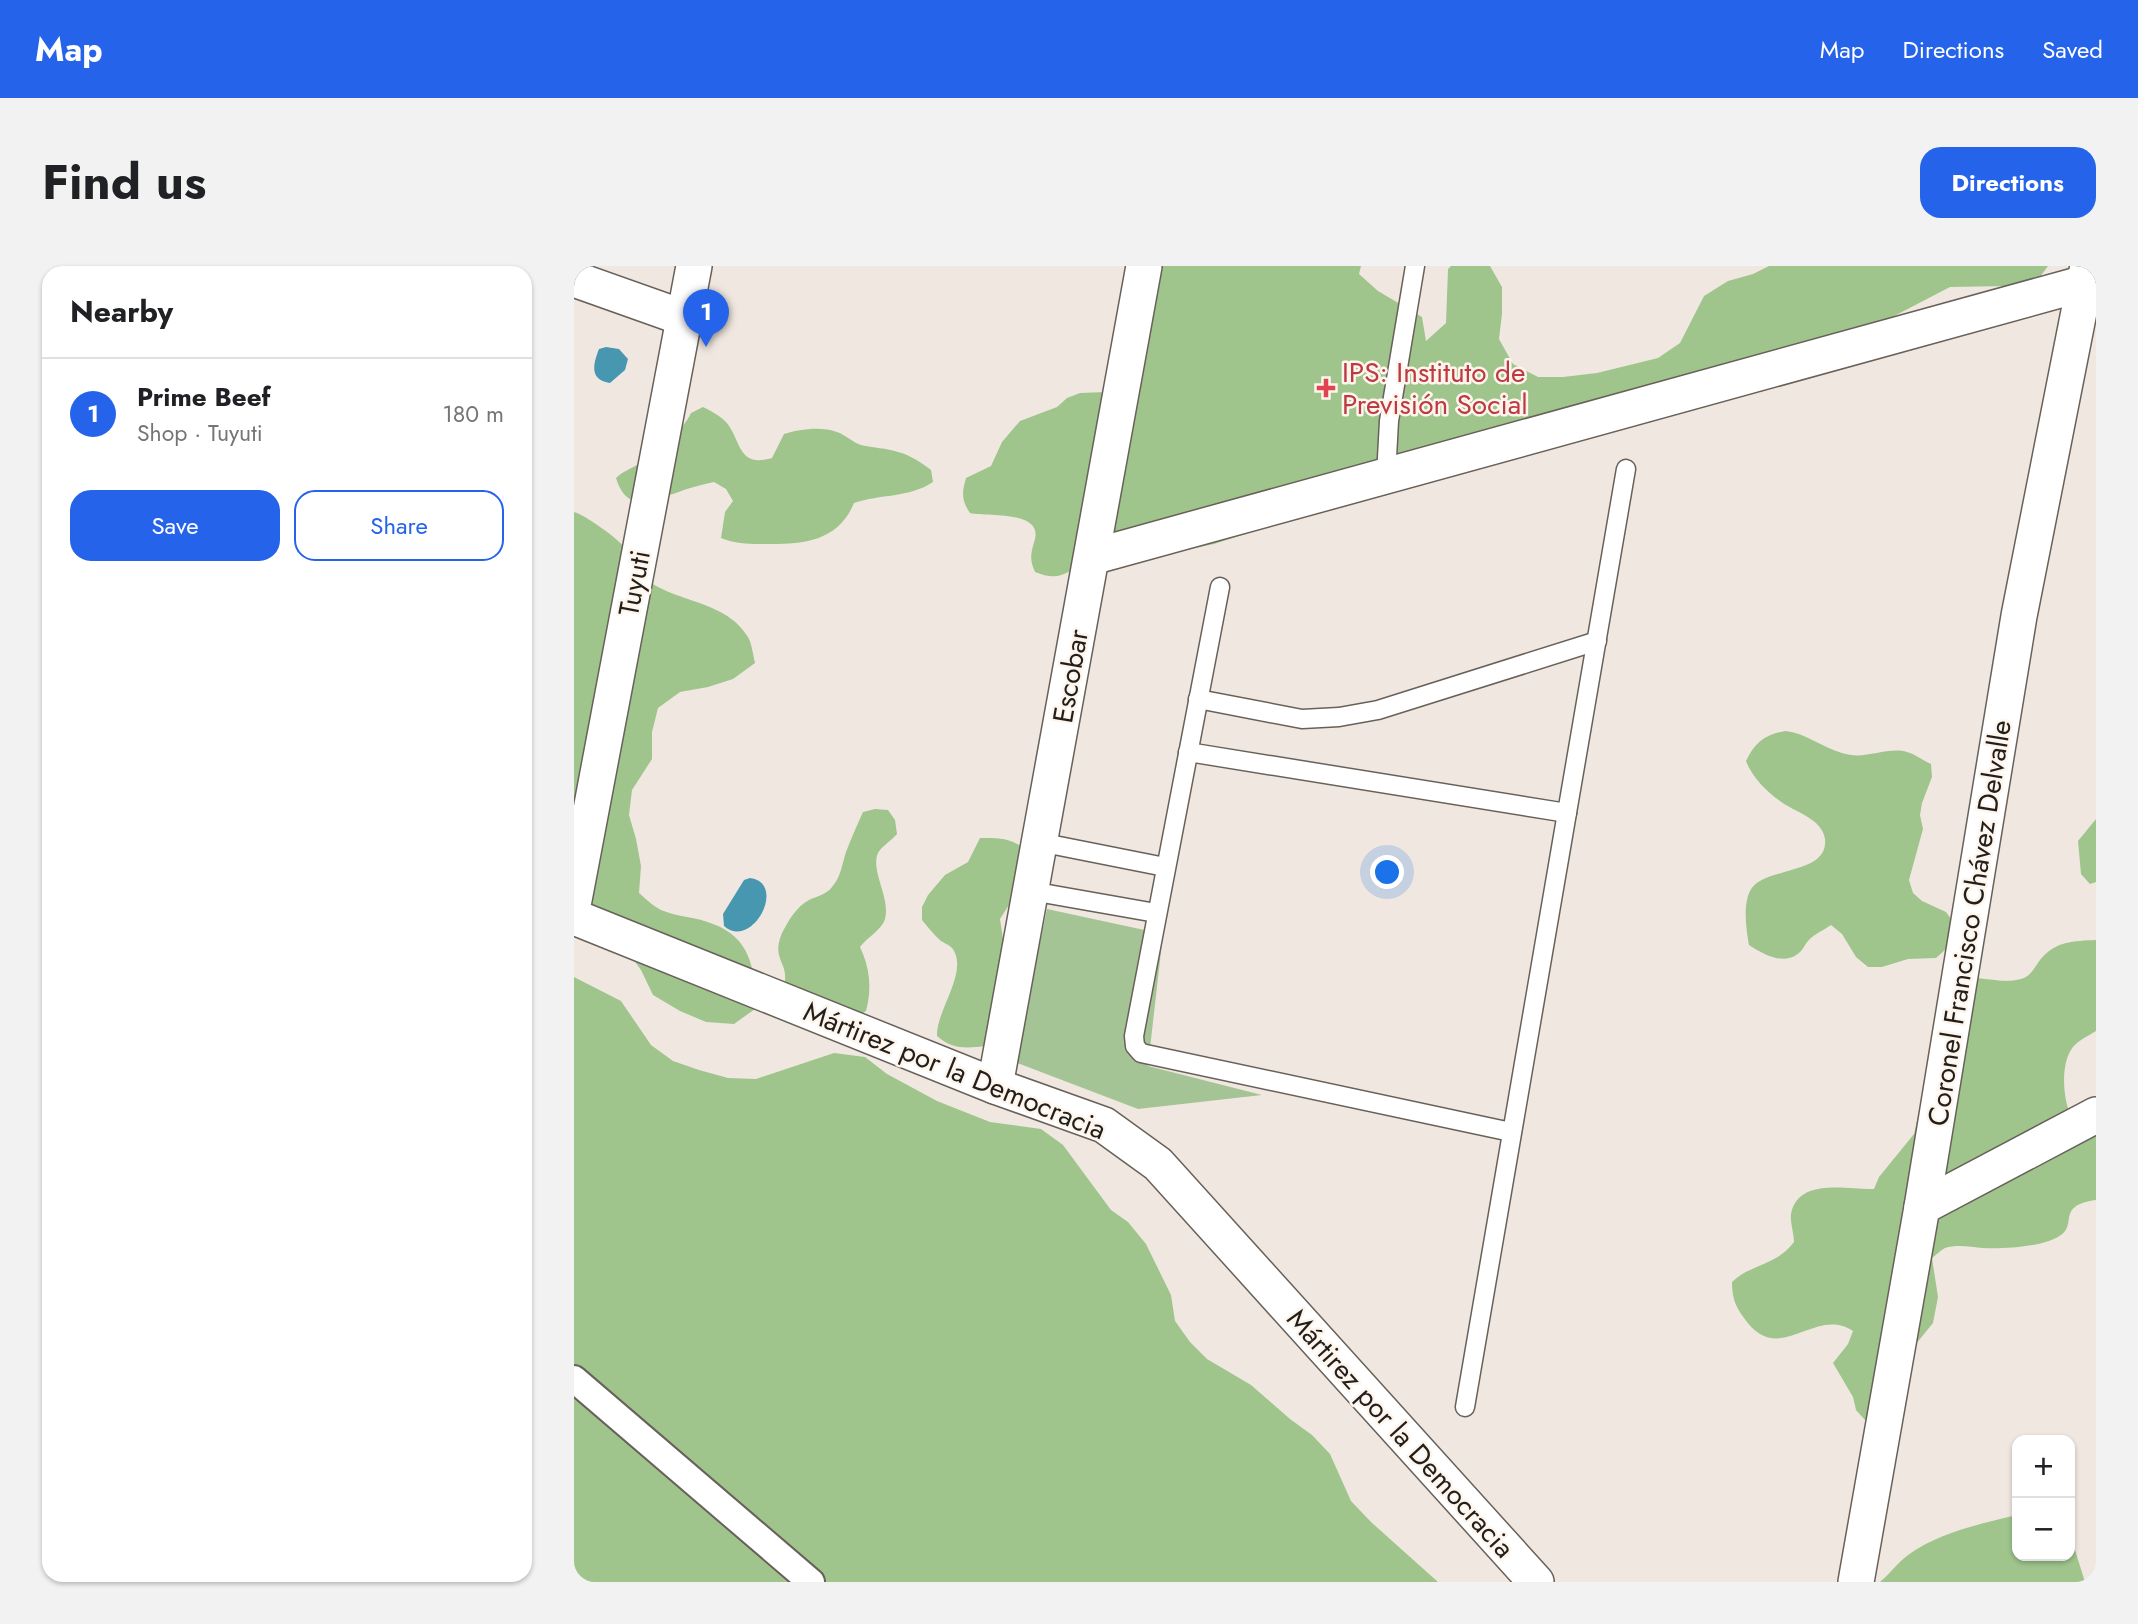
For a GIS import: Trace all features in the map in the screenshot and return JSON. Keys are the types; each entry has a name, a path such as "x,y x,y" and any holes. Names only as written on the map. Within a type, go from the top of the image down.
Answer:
{"street":[{"name":"Tuyuti","path":"574,900 694,266"},
{"name":"Escobar","path":"995,1086 1144,266"},
{"path":"1092,557 1386,476 2086,275"},
{"name":"Coronel Francisco Chávez Delvalle","path":"1856,1582 1922,1207 2019,616 2086,275"},
{"path":"574,279 684,318"},
{"name":"Mártirez por la Democracia","path":"574,916 995,1086 1104,1125 1158,1164 1536,1582"},
{"path":"1922,1207 2096,1115"},
{"path":"574,1379 811,1582"}],"lane":[{"path":"1386,476 1389,421 1415,266"},
{"path":"1465,1407 1626,469"},
{"path":"1220,587 1134,1036 1133,1042 1138,1052 1511,1132"},
{"path":"1198,699 1301,719 1339,717 1378,710 1597,641"},
{"path":"1188,752 1567,813"},
{"path":"1039,842 1165,867"},
{"path":"1031,891 1156,913"}],"green space":[{"path":"1150,266 1361,266 1359,274 1378,291 1422,317 1426,341 1446,323 1448,269 1451,266 1490,266 1502,287 1499,339 1513,364 1538,377 1563,377 1597,373 1658,358 1680,343 1704,296 1728,281 1769,266 2048,266 2037,281 2009,286 1950,287 1850,339 1214,544 1134,561 1083,506 1078,522 1072,570 1059,576 1040,574 1035,572 1032,563 1035,530 1030,523 1012,517 970,513 963,496 966,478 991,466 1002,442 1020,421 1057,407 1067,398 1080,393 1106,392"},
{"path":"703,407 726,422 742,451 752,459 772,458 784,434 825,429 840,433 861,445 911,457 931,470 933,482 914,491 854,503 840,525 809,541 758,544 727,540 721,538 725,512 733,501 726,489 714,482 640,502 626,496 616,478 661,447 676,434 691,413"},
{"path":"574,512 593,522 622,545 638,572 650,582 725,614 738,624 750,643 755,663 733,679 680,692 658,708 652,732 652,759 632,790 629,815 641,866 639,893 661,910 726,930 744,948 752,970 755,1009 734,1024 706,1022 653,995 641,970 625,948 574,918"},
{"path":"1786,731 1851,755 1899,751 1910,753 1931,764 1932,777 1920,815 1923,829 1909,880 1913,893 1922,901 1946,912 1954,923 1946,949 1936,958 1908,959 1882,967 1868,967 1856,957 1842,934 1831,925 1813,936 1801,951 1789,958 1768,956 1749,945 1746,910 1750,891 1757,883 1767,878 1817,859 1823,851 1825,839 1819,826 1770,793 1756,778 1746,761 1762,740"},
{"path":"888,810 895,820 897,834 879,851 876,860 885,903 885,919 881,927 860,947 868,971 869,995 866,1011 855,1018 781,994 785,976 778,951 784,928 797,910 809,900 827,892 835,883 863,812"},
{"path":"2096,819 2096,882 2090,884 2081,874 2078,841"},
{"path":"980,838 1007,840 1030,854 1014,897 1000,919 1004,946 987,1046 960,1047 948,1044 937,1036 941,1015 957,970 957,960 952,948 938,939 922,920 922,907 928,895 945,875 968,862"},
{"path":"1047,909 1163,934 1148,1066 1262,1095 1138,1109 1015,1062"},
{"path":"2096,940 2096,1031 2073,1047 2066,1061 2064,1077 2068,1108 2081,1108 2096,1100 2096,1200 2075,1207 2064,1232 2051,1240 2011,1248 1950,1247 1932,1258 1938,1297 1933,1323 1915,1345 1878,1417 1865,1420 1856,1410 1853,1397 1833,1363 1848,1344 1853,1331 1839,1325 1824,1325 1784,1338 1770,1338 1757,1332 1741,1314 1735,1301 1732,1282 1780,1256 1794,1242 1791,1214 1796,1202 1803,1195 1825,1188 1874,1189 1879,1177 1914,1134 1920,1108 1946,1102 1976,978 2004,981 2021,979 2030,974 2052,949 2073,942"},
{"path":"574,977 621,1001 651,1045 673,1061 699,1070 728,1078 756,1079 834,1053 865,1057 887,1074 937,1101 990,1122 1041,1129 1063,1145 1111,1210 1128,1222 1146,1244 1171,1295 1175,1321 1190,1342 1207,1359 1251,1385 1312,1435 1330,1454 1351,1501 1438,1582 574,1582"},
{"path":"2012,1516 2012,1561 2075,1561 2075,1550 2085,1582 1880,1582 1900,1561 1920,1547 1933,1540"}],"water":[{"path":"599,349 619,349 628,359 625,370 610,383 599,379 594,370"},
{"path":"750,878 761,883 766,891 766,902 755,923 745,930 735,931 724,926 723,914 744,880"}],"place":[{"name":"Prime Beef","path":"706,347"},
{"name":"IPS: Instituto de Previsión Social","path":"1326,388"}]}
